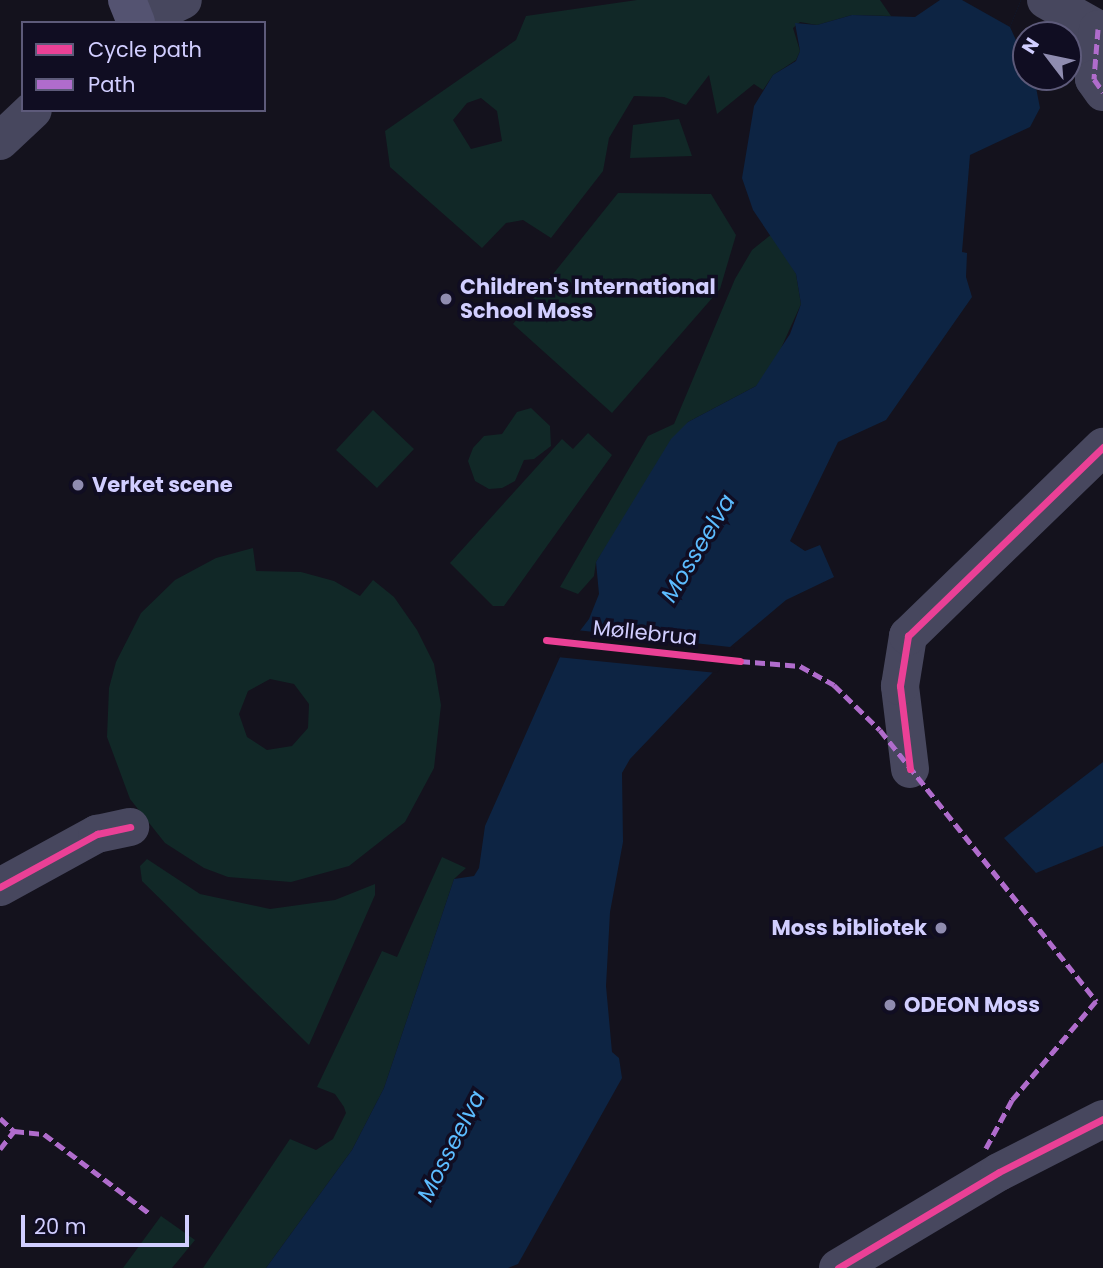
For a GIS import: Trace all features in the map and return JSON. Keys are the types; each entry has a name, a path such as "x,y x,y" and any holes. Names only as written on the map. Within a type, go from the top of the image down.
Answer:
{"street":[{"path":"127,0 135,21"},
{"path":"137,21 183,0"},
{"path":"1046,0 1100,31 1094,79 1103,92"},
{"path":"0,141 31,112"},
{"path":"910,769 900,686 908,636 1103,447"},
{"path":"0,887 97,834 130,827"},
{"path":"838,1268 999,1172 1103,1119"}],"green space":[{"path":"637,0 880,0 891,16 852,15 817,25 800,22 793,28 800,51 796,60 773,75 763,90 754,84 717,114 709,75 686,105 664,97 634,96 609,138 603,171 551,238 523,220 506,223 482,248 390,167 385,131 516,40 526,16","holes":["481,98 497,111 502,141 471,149 453,120 467,103"]},
{"path":"679,119 692,156 630,158 633,125"},
{"path":"618,193 711,194 736,235 720,289 612,413 513,324"},
{"path":"773,233 796,274 801,304 773,366 756,386 688,422 596,562 594,576 578,594 560,587 648,436 674,424 735,279 752,250"},
{"path":"531,408 550,426 551,446 534,459 524,460 515,481 502,488 489,489 475,481 468,461 473,448 484,436 502,434 517,412"},
{"path":"373,410 414,449 377,488 336,450"},
{"path":"588,433 612,455 504,606 493,606 450,563 562,439 573,449"},
{"path":"253,548 256,571 301,572 334,581 360,596 373,580 394,597 417,630 434,664 441,705 434,768 405,822 349,866 291,882 228,877 204,868 165,843 130,799 107,737 109,688 116,662 141,613 175,580 216,558","holes":["270,679 294,684 309,704 308,728 292,746 267,750 247,737 239,714 248,691"]},
{"path":"442,857 466,868 454,879 384,1088 352,1150 266,1268 203,1268 290,1139 316,1150 333,1139 346,1113 335,1094 317,1087 382,951 397,957"},
{"path":"147,859 200,894 270,909 335,900 375,884 375,895 309,1045 142,881 140,866"},
{"path":"161,1216 195,1240 172,1268 123,1268"}],"water":[{"name":"Mosseelva","path":"940,0 1021,0 1010,27 1012,91 1037,91 1040,108 1030,127 970,155 962,252 967,253 966,277 972,297 886,420 838,442 790,541 805,551 820,545 834,577 786,600 730,647 713,672 630,759 622,773 623,842 610,912 606,986 612,1052 619,1058 622,1078 518,1264 508,1268 266,1268 352,1150 384,1088 454,879 474,876 479,868 485,826 560,657 589,619 599,594 596,562 671,439 688,422 756,386 790,334 801,304 796,274 753,210 742,178 754,106 773,75 796,61 800,51 795,23 817,25 852,15 915,17"},
{"path":"1103,762 1103,846 1036,873 1004,838"}],"pier":[{"path":"962,0 1021,0 1010,27"},
{"path":"576,630 735,648 717,673 557,657"}],"marked path":[{"path":"1098,29 1094,79 1103,92"},
{"path":"740,661 800,666 834,685 880,730 1096,1001 1012,1100 986,1148"},
{"path":"0,1118 14,1131 44,1134 149,1213"},
{"path":"0,1149 14,1131"}],"cycle path":[{"path":"910,769 900,686 908,636 1103,447"},
{"name":"Møllebrua","path":"546,640 740,661"},
{"path":"0,887 97,834 130,827"},
{"path":"838,1268 999,1172 1103,1119"}],"place":[{"name":"Children's International School Moss","path":"446,299"},
{"name":"Verket scene","path":"78,485"},
{"name":"Moss bibliotek","path":"941,928"},
{"name":"ODEON Moss","path":"890,1005"}]}
